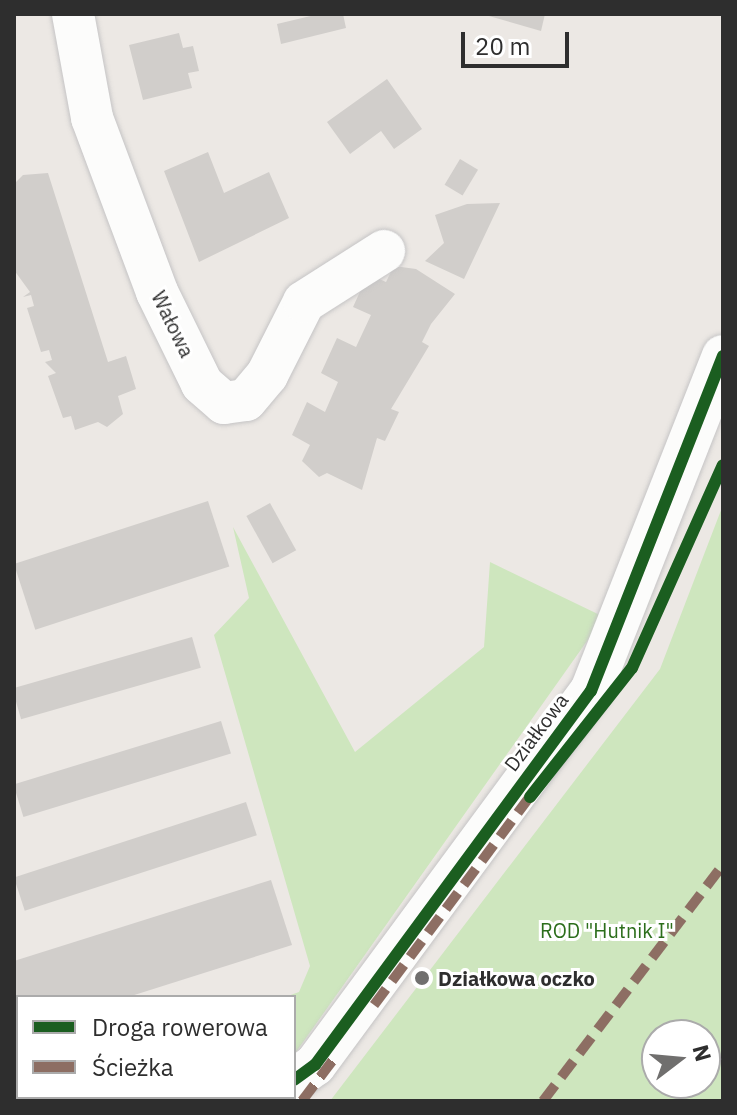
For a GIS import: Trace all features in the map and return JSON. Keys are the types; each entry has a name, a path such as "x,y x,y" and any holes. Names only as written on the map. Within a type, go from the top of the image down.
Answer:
{"street":[{"name":"Wałowa","path":"73,14 92,118 152,278 202,384 224,403 246,400 267,375 304,302 384,251"},
{"name":"Działkowa","path":"296,1079 315,1065 591,691 723,356"},
{"path":"164,1099 185,1101"}],"green space":[{"name":"ROD \"Hutnik I\"","path":"723,505 723,1101 330,1101 660,669"},
{"path":"233,527 355,752 484,647 490,562 604,617 296,1052 296,995 291,995 299,992 310,966 214,635 249,598"}],"building":[{"path":"319,14 343,14 346,28 281,44 277,24"},
{"path":"482,14 545,14 541,31"},
{"path":"179,33 183,48 193,46 199,71 188,73 192,88 143,100 129,45"},
{"path":"387,79 422,129 394,149 381,131 350,154 327,122"},
{"path":"208,152 224,193 269,172 289,218 199,262 164,171"},
{"path":"460,159 478,170 463,196 445,185"},
{"path":"48,173 108,362 126,356 136,389 118,396 123,414 107,427 98,422 75,430 71,416 63,418 48,376 56,373 45,362 52,360 49,350 41,352 27,308 34,306 31,295 23,297 30,292 14,270 14,184 23,175"},
{"path":"500,203 464,279 425,261 444,243 435,215 467,204"},
{"path":"394,266 416,269 455,294 431,324 422,342 429,346 391,409 399,412 385,441 377,438 362,490 327,473 319,477 302,461 310,445 292,435 307,402 325,412 338,382 321,373 337,338 356,347 371,315 353,307 368,274 386,282"},
{"path":"208,501 229,567 35,630 14,564"},
{"path":"270,503 296,550 273,563 246,516"},
{"path":"192,637 201,668 21,719 14,688"},
{"path":"221,721 231,754 23,817 14,784"},
{"path":"246,802 257,835 25,911 14,877"},
{"path":"271,880 292,945 134,995 14,997 14,961"}],"marked path":[{"path":"374,1005 535,790"},
{"path":"543,1101 723,865"},
{"path":"302,1101 333,1060"}],"cycle path":[{"path":"296,1079 315,1065 591,691 723,356"},
{"path":"530,797 632,668 723,465"}],"place":[{"name":"Działkowa oczko","path":"422,978"}]}
